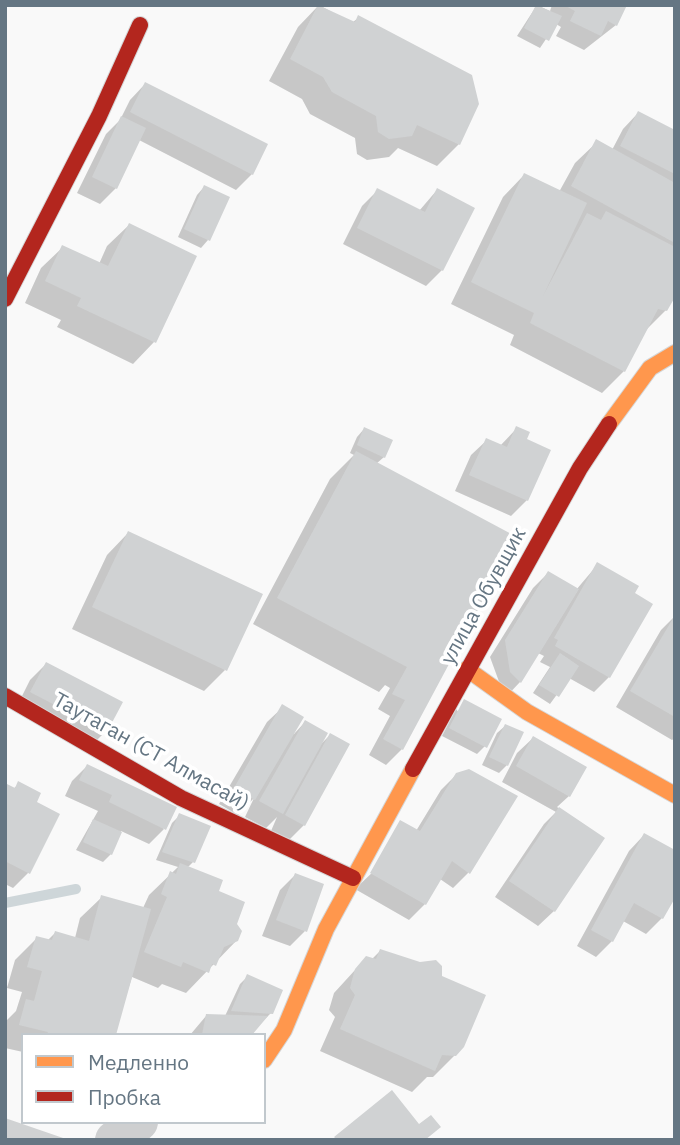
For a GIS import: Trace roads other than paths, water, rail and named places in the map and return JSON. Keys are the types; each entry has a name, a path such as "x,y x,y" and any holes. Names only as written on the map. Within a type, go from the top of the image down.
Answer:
{"street":[{"path":"5,299 99,116 140,25"},
{"name":"улица Обувщик","path":"266,1057 284,1030 326,929 353,877 467,669 615,411 650,368 675,353"},
{"path":"467,669 527,712 675,795"},
{"name":"Таутаган (СТ Алмасай)","path":"5,696 181,798 353,877"},
{"path":"114,1140 136,1124"}],"waterway":[{"path":"5,903 76,889"}]}
